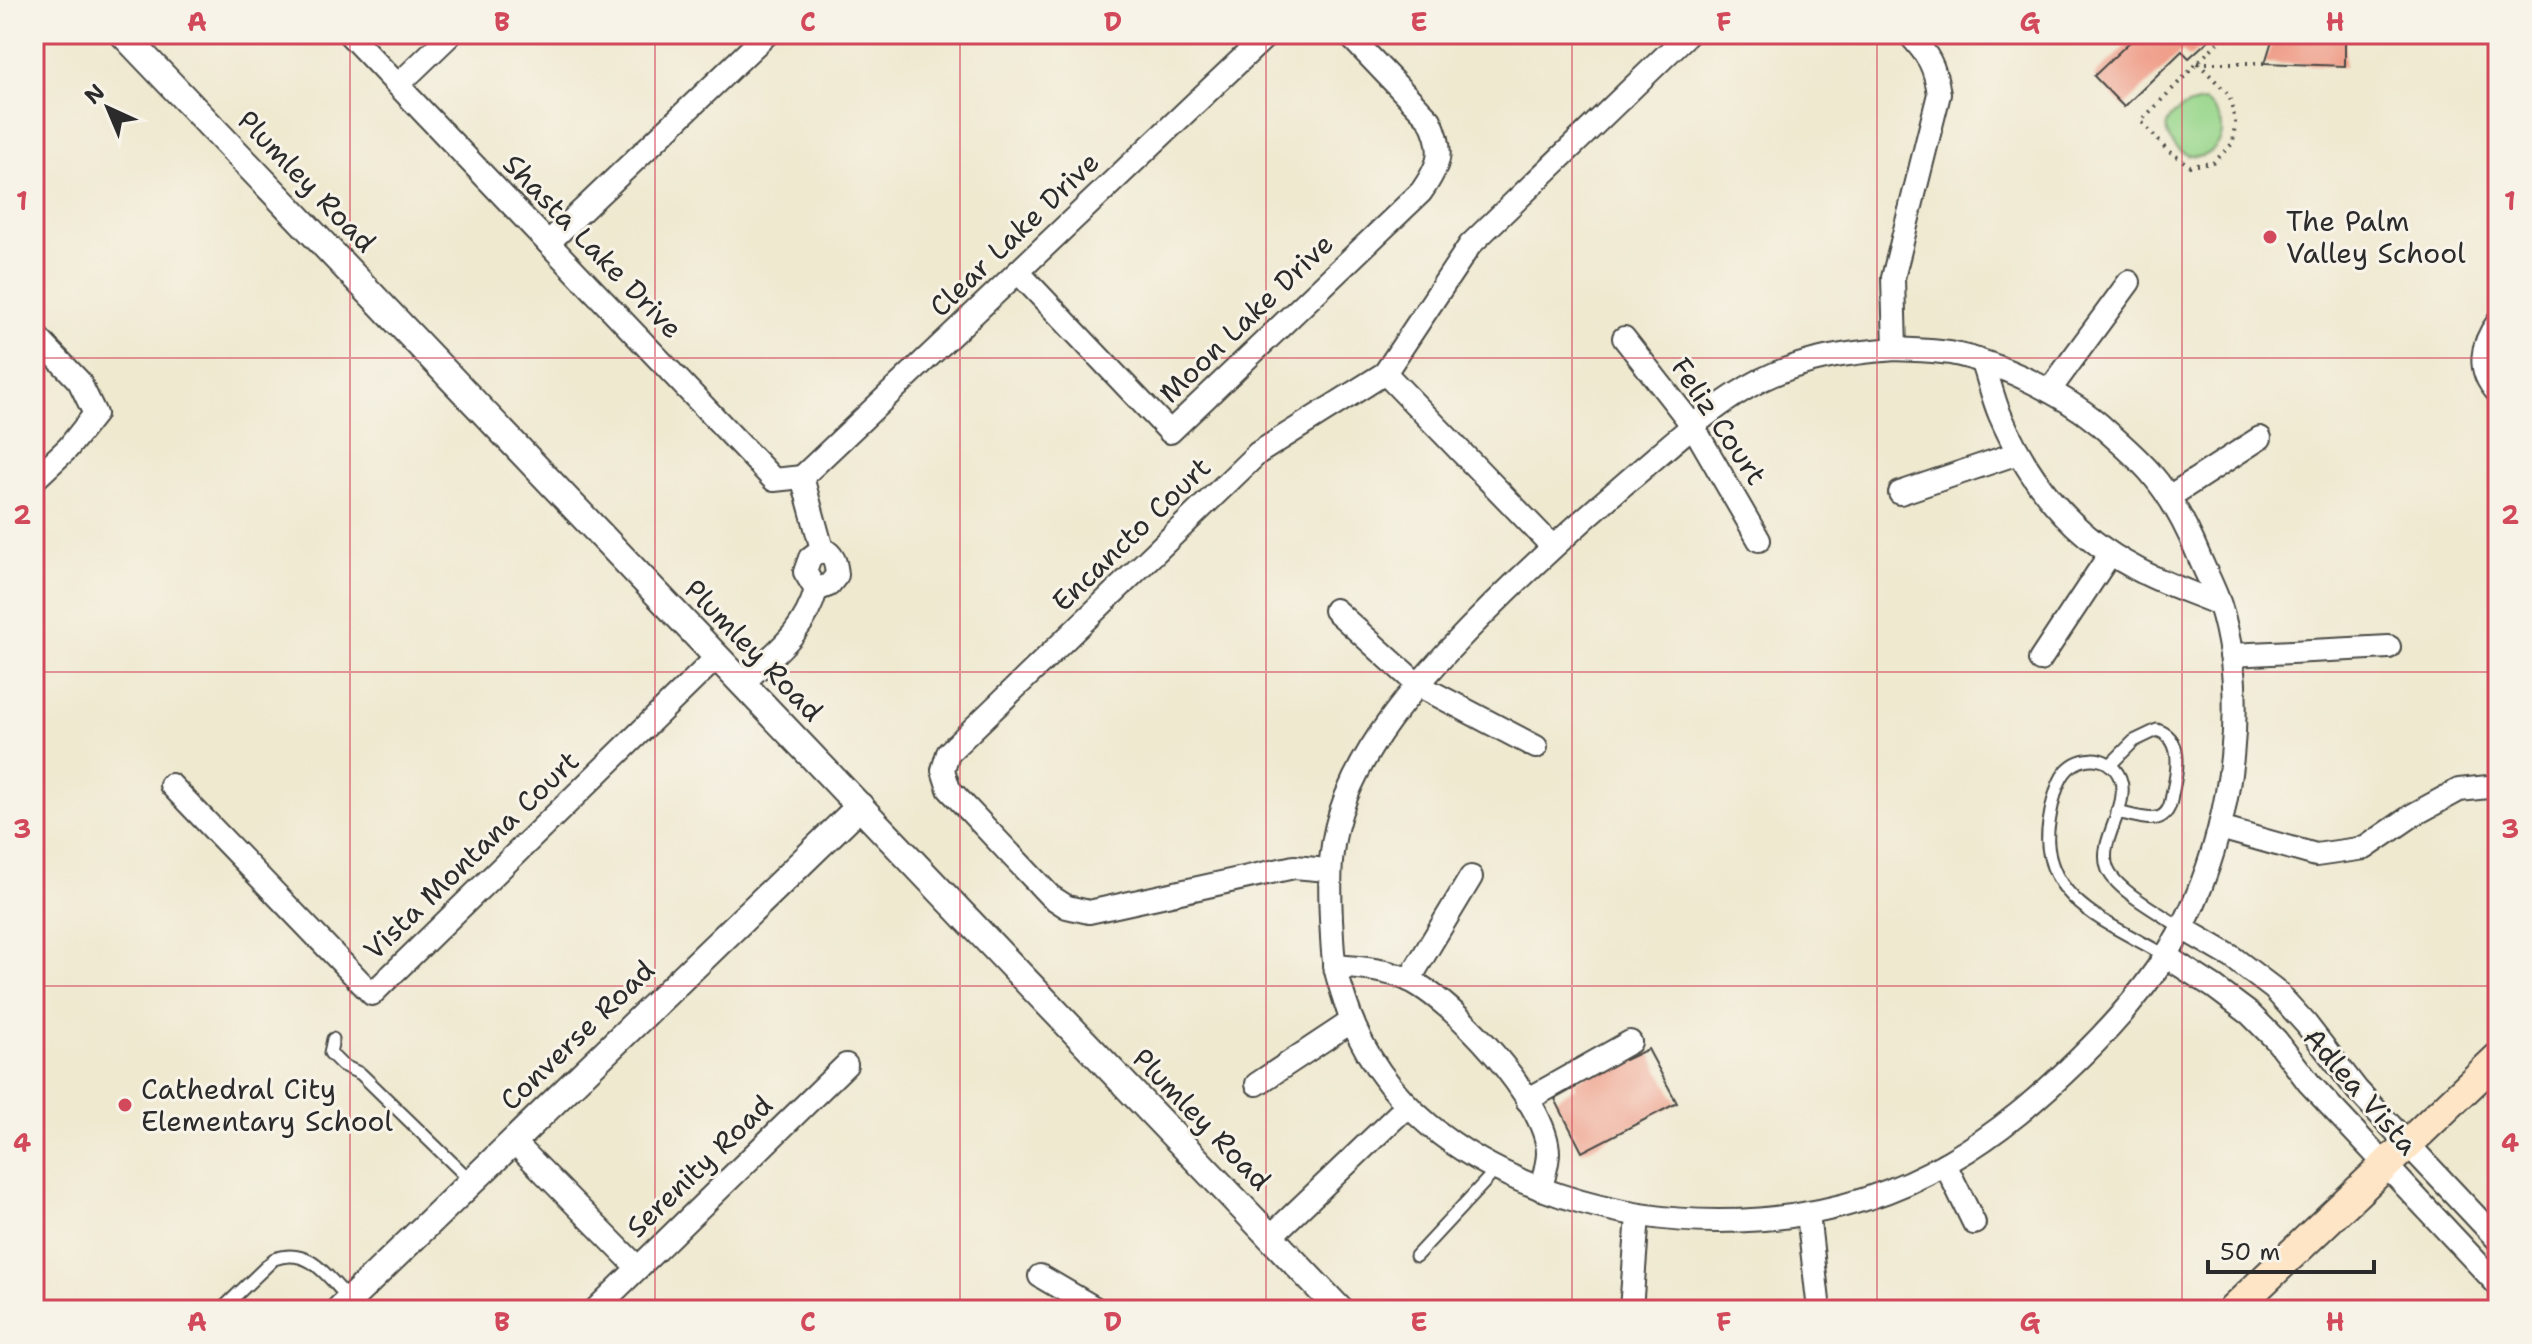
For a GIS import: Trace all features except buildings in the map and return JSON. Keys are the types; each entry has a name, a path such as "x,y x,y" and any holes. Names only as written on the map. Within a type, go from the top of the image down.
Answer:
{"main road":[{"path":"2233,1310 2498,1058"}],"street":[{"name":"Plumley Road","path":"123,34 1340,1310"},
{"name":"Shasta Lake Drive","path":"349,34 774,480 802,477"},
{"path":"398,85 451,34"},
{"path":"548,243 767,34"},
{"name":"Clear Lake Drive","path":"802,477 1268,34"},
{"name":"Moon Lake Drive","path":"1018,272 1170,432 1421,192 1435,172 1440,152 1430,120 1348,34"},
{"name":"Encancto Court","path":"1328,870 1294,867 1089,912 1067,907 1050,896 949,789 943,770 948,753 1258,453 1385,373 1470,245 1688,34"},
{"path":"1895,349 1893,278 1939,94 1936,73 1927,54 1909,34"},
{"path":"2049,391 2129,282"},
{"path":"2498,322 2485,341 2483,363 2491,386 2498,393"},
{"path":"34,334 79,381 95,414 68,448 34,480"},
{"name":"Feliz Court","path":"1624,338 1693,426 1759,540"},
{"path":"1895,349 1952,354 1983,363 2049,391 2084,411 2151,472 2190,534 2219,604 2231,655 2235,702 2232,750 2220,828 2182,928 2132,1001 2090,1048 2039,1097 1991,1135 1945,1164 1900,1186 1808,1214 1742,1220 1683,1220 1585,1204 1495,1171 1442,1137 1407,1106 1377,1068 1352,1021 1334,966 1328,870 1334,835 1360,767 1387,722 1475,622 1552,546 1693,426 1744,390 1792,366 1835,354 1895,349"},
{"path":"1983,363 1999,412 2018,453 2048,497 2078,529 2110,554 2138,570 2219,604"},
{"path":"1385,373 1552,546"},
{"path":"2169,497 2260,438"},
{"path":"1900,493 2018,453"},
{"path":"742,684 799,629 810,610 816,590 829,585 837,575 836,563 830,552 822,549 802,477"},
{"path":"2040,660 2110,554"},
{"path":"1335,610 1418,685 1536,747"},
{"path":"2231,655 2389,647"},
{"name":"Vista Montana Court","path":"171,785 372,994 717,657"},
{"path":"2220,828 2316,855 2365,848 2413,815 2459,790 2498,786"},
{"name":"Converse Road","path":"344,1305 860,806"},
{"path":"1409,980 1471,877"},
{"name":"Adlea Vista","path":"2182,928 2232,957 2274,989 2306,1024 2357,1090 2498,1240"},
{"name":"Adlea Vista","path":"2164,955 2250,1014 2276,1040 2309,1083 2498,1285"},
{"path":"1334,966 1382,970 1409,980 1442,1002 1502,1061 1540,1124 1548,1152 1541,1189"},
{"path":"1257,1084 1352,1021"},
{"path":"1527,1100 1630,1042"},
{"name":"Serenity Road","path":"595,1310 846,1065"},
{"path":"1270,1237 1407,1106"},
{"path":"513,1141 638,1268"},
{"path":"1945,1164 1974,1223"},
{"path":"1808,1214 1819,1310"},
{"path":"1631,1310 1638,1215"},
{"path":"1040,1276 1098,1310"}],"lane":[{"path":"2110,765 2134,741 2157,730 2172,740 2177,750 2177,769 2166,813 2156,819 2117,812"},
{"path":"2164,955 2083,907 2065,889 2053,867 2048,850 2048,829 2062,778 2072,765 2094,758 2110,765 2121,780 2122,791 2106,854 2106,867 2127,891 2182,928"},
{"path":"333,1039 330,1053 342,1065 361,1074 471,1181"},
{"path":"1416,1256 1495,1171"},
{"path":"221,1310 274,1259 285,1255 300,1256 315,1264 344,1305"}],"path":[{"path":"2198,63 2230,96 2235,122 2233,143 2213,163 2190,166 2166,149 2141,121 2226,34"},
{"path":"2198,63 2265,63"}],"green space":[{"path":"2205,102 2217,113 2222,126 2221,138 2215,148 2195,157 2183,153 2171,141 2167,125 2175,113"}],"place":[{"name":"The Palm Valley School","path":"2270,237"},
{"name":"Cathedral City Elementary School","path":"125,1105"}]}
